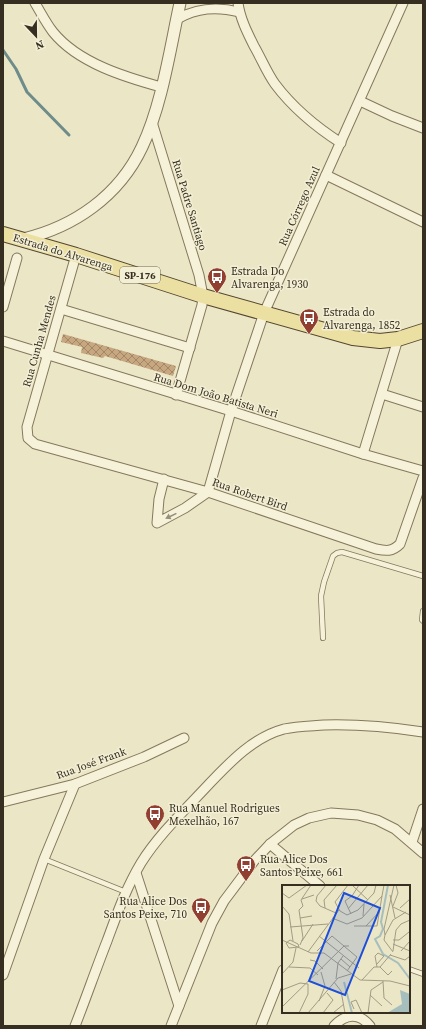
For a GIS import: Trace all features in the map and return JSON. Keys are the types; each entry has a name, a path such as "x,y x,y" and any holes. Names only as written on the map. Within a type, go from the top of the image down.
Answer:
{"main road":[{"name":"Estrada do Alvarenga","path":"3,234 76,255 203,296 353,338 380,341 398,339 423,330"}],"street":[{"path":"35,3 53,32 70,48 109,71 127,78 161,87"},
{"path":"23,239 58,228 84,214 101,202 117,186 142,148 152,122 180,3"},
{"name":"Rua Córrego Azul","path":"208,492 230,411 264,313 403,3"},
{"path":"176,19 200,9 239,7 246,30 274,83 294,106 322,131 341,143"},
{"path":"360,101 423,128"},
{"name":"Rua Padre Santiago","path":"152,122 199,275 203,296"},
{"path":"326,176 423,222"},
{"path":"46,246 48,238 58,228"},
{"name":"Rua Cunha Mendes","path":"27,435 27,427 76,255"},
{"path":"3,307 17,258"},
{"path":"176,395 202,305 203,296"},
{"path":"61,309 190,348"},
{"path":"363,454 398,339"},
{"name":"Rua Dom João Batista Neri","path":"3,341 363,454 423,471"},
{"path":"382,394 423,407"},
{"name":"Rua Robert Bird","path":"27,435 35,444 208,492 387,552 395,549 400,544 423,478"},
{"path":"164,479 159,499 157,522 185,508 208,492"},
{"path":"75,1026 126,892 142,862 163,833 215,777 239,755 255,742 269,734 285,729 305,726 339,725 392,727 423,732"},
{"name":"Rua José Frank","path":"3,802 75,784 144,757 184,738"},
{"path":"3,975 44,859 75,784"},
{"path":"412,842 423,809"},
{"path":"171,1026 212,923 224,901 254,861 270,844 294,825 309,818 332,814 358,815 377,820 395,829 423,853"},
{"path":"270,844 318,885"},
{"path":"136,873 179,1006"},
{"path":"261,1026 282,973"},
{"path":"334,1026 341,1019 349,1016 360,1015 370,1026"}],"lane":[{"path":"323,638 322,596 324,582 333,556 337,553 342,552 423,576"},
{"path":"423,611 423,621"},
{"path":"44,859 126,892"},
{"path":"410,969 423,974"}],"building":[{"path":"63,334 176,366 173,376 105,356 103,358 81,353 82,347 61,342"}],"waterway":[{"path":"3,50 16,69 27,92 69,135"}],"place":[{"name":"Estrada Do Alvarenga, 1930","path":"217,294"},
{"name":"Estrada do Alvarenga, 1852","path":"309,335"},
{"name":"Rua Manuel Rodrigues Mexelhão, 167","path":"155,831"},
{"name":"Rua Alice Dos Santos Peixe, 661","path":"246,882"},
{"name":"Rua Alice Dos Santos Peixe, 710","path":"201,924"}]}
